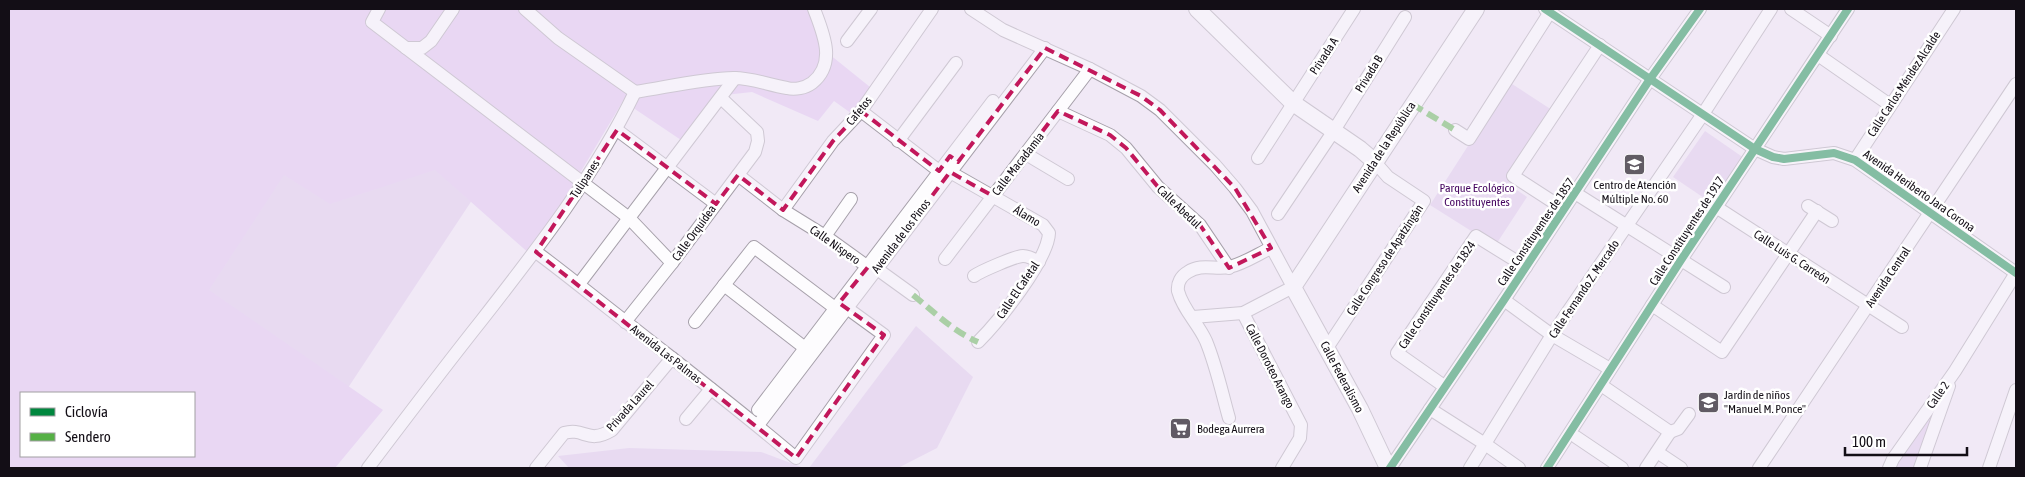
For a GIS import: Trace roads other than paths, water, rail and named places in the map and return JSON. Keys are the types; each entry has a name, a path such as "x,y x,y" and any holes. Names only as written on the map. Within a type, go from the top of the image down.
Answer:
{"main road":[{"path":"1198,9 1293,103 1360,149 1374,162"},
{"name":"Avenida de la República","path":"1293,287 1476,9"},
{"name":"Calle Federalismo","path":"1293,287 1389,468"}],"street":[{"path":"379,9 372,22 629,218 672,263"},
{"path":"406,48 422,48 431,41 453,9"},
{"path":"525,9 558,38 635,92 679,86 699,80 736,78 752,79 787,88 799,89 809,85 818,78 825,66 827,51 824,36 814,9"},
{"path":"847,41 871,9"},
{"name":"Cafetos","path":"782,210 833,141 861,111 932,9"},
{"path":"971,9 1003,30 1090,69 1141,96 1160,110 1235,188 1252,211 1293,287"},
{"name":"Privada A","path":"1258,158 1354,9"},
{"name":"Calle Constituyentes de 1857","path":"1389,468 1504,300 1650,79 1700,9"},
{"name":"Calle Fernando Z. Mercado","path":"1470,468 1552,335 1703,114 1771,9"},
{"path":"1791,9 1831,36"},
{"name":"Calle Constituyentes de 1917","path":"1547,468 1681,260 1848,9"},
{"name":"Calle Carlos Méndez Alcalde","path":"1855,160 1954,9"},
{"path":"1455,130 1469,139 1548,10"},
{"name":"Avenida Heriberto Jara Corona","path":"1548,10 1755,148 1773,157 1784,159 1834,153 1855,160 2016,273"},
{"name":"Privada B","path":"1278,214 1333,132 1405,17"},
{"name":"Avenida de los Pinos","path":"754,422 805,348 872,268 1041,46"},
{"path":"1564,209 1513,176 1600,46"},
{"path":"1818,55 1890,105"},
{"path":"898,140 956,63"},
{"name":"Calle Macadamia","path":"945,259 1090,69"},
{"path":"579,284 736,78"},
{"name":"Avenida Central","path":"1759,468 1932,213 2016,84"},
{"name":"Tulipanes","path":"368,468 414,405 536,252 617,130 635,92"},
{"name":"Calle Orquídea","path":"625,322 755,152 758,141 757,132 721,98"},
{"name":"Álamo","path":"861,111 898,140 949,165 993,196 1043,224 1049,233"},
{"name":"Calle Abedul","path":"1058,111 1110,135 1126,148 1158,187 1200,225 1229,268"},
{"path":"617,130 716,204"},
{"path":"1026,154 1068,179"},
{"name":"Calle Congreso de Apatzingán","path":"1327,348 1424,201 1388,177 1374,162"},
{"name":"Calle Níspero","path":"738,175 782,210 825,236 913,295"},
{"path":"1575,193 1724,287"},
{"path":"825,236 851,199"},
{"name":"Calle Luis G. Carreón","path":"1716,207 1902,327"},
{"path":"1652,305 1722,352 1788,255 1813,208 1832,221"},
{"name":"Calle El Cafetal","path":"978,342 993,327 1012,302 1038,262 1049,241 1049,233"},
{"name":"Calle Constituyentes de 1824","path":"1444,386 1397,353 1476,236 1526,267"},
{"path":"695,322 754,247 841,306"},
{"path":"1229,418 1206,341 1193,317 1184,306 1178,289 1178,283 1181,277 1189,271 1207,266 1229,268 1271,248"},
{"name":"Avenida Las Palmas","path":"536,252 754,422 796,458 884,336 841,306"},
{"path":"974,276 1019,256 1026,256 1038,262"},
{"name":"Calle 2","path":"1889,468 1893,459 1955,371 2016,273"},
{"path":"724,285 805,348"},
{"name":"Calle Doroteo Arango","path":"1282,468 1300,438 1301,425 1243,313 1293,287"},
{"path":"1504,300 1552,335 1610,369"},
{"name":"Avenida de los Pinos","path":"754,422 841,306"},
{"path":"1193,317 1243,313"},
{"name":"Privada Laurel","path":"543,466 564,433 571,431 593,437 602,436 612,430 672,358"},
{"name":"Calle 2","path":"1920,468 1955,371"},
{"path":"1601,385 1670,432"},
{"path":"686,419 711,389"},
{"path":"1989,468 2016,390"},
{"path":"1430,409 1485,444 1518,468"},
{"path":"1646,468 1670,432 1678,429 1689,414"},
{"path":"1576,437 1622,468"},
{"path":"1657,452 1681,468"}],"place":[{"name":"Centro de Atención Múltiple No. 60","path":"1635,164"},
{"name":"Jardín de niños \"Manuel M. Ponce\"","path":"1708,402"},
{"name":"Bodega Aurrera","path":"1181,429"}],"park label":[{"name":"Parque Ecológico Constituyentes","path":"1477,195"}]}
